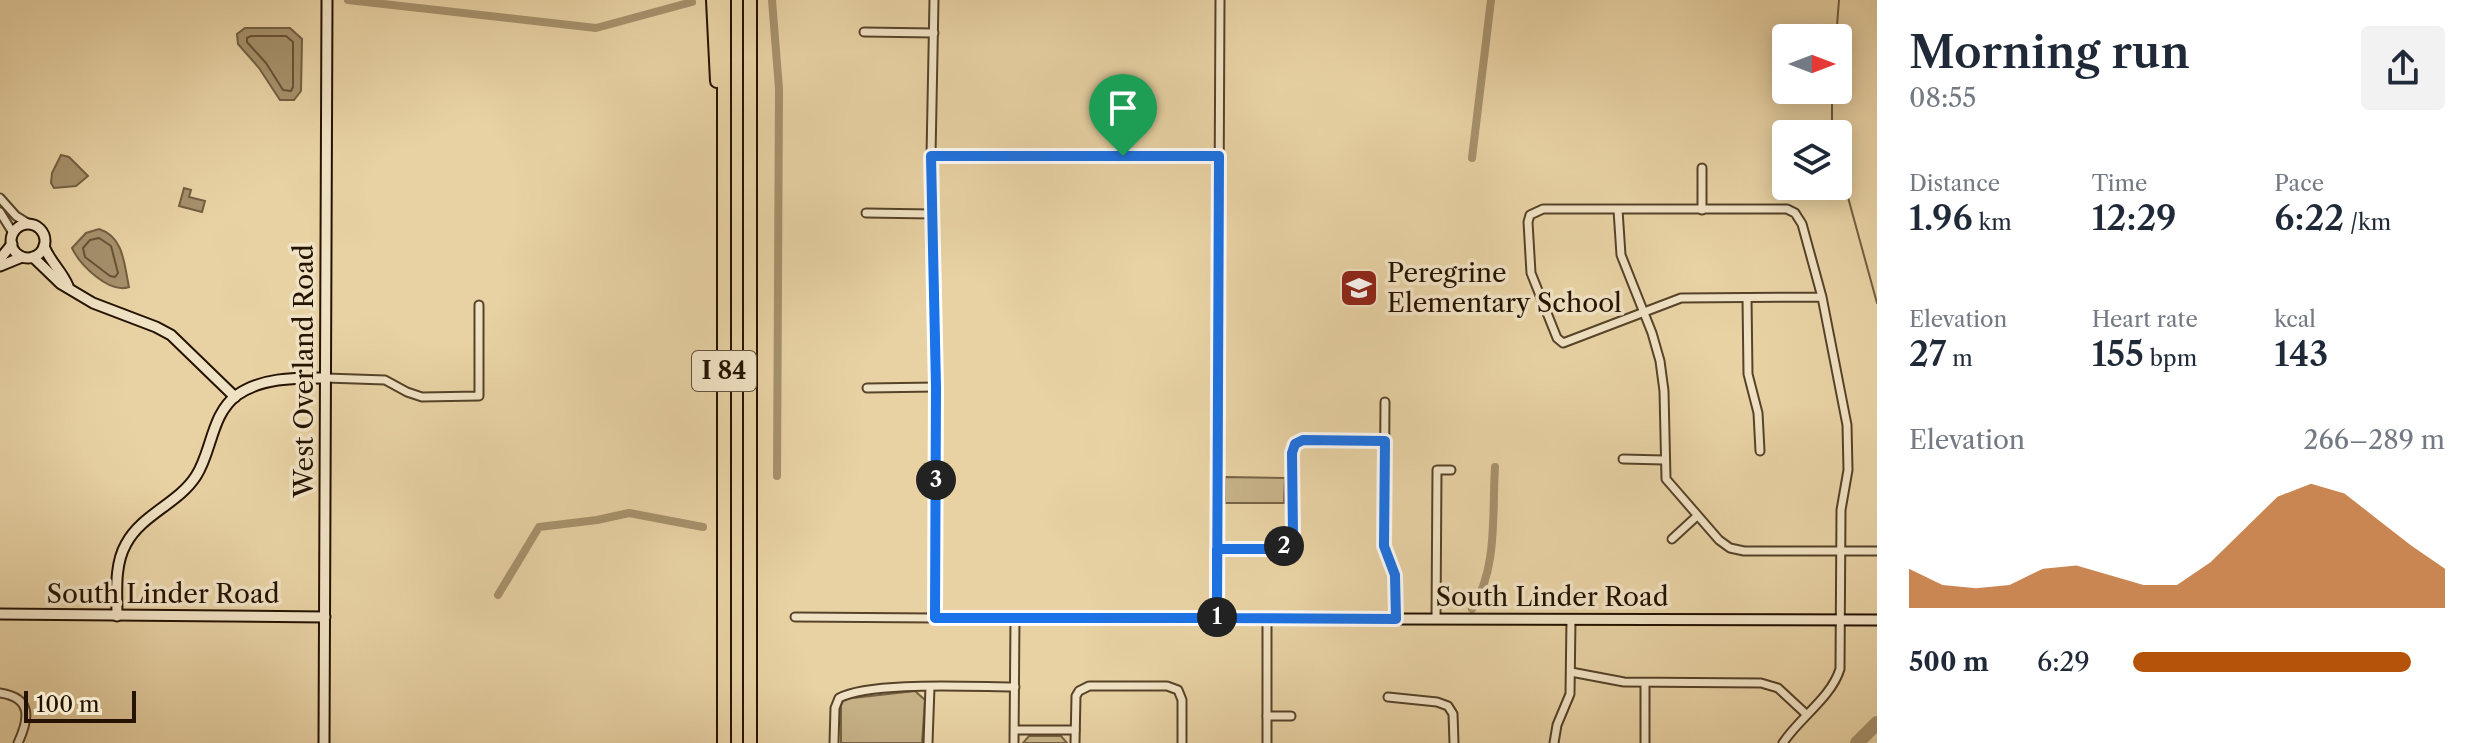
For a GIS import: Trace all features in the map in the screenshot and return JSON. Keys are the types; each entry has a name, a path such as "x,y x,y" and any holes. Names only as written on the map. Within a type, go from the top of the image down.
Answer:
{"highway":[{"path":"713,0 714,50 724,138"},
{"name":"I 84","path":"724,0 724,743"},
{"name":"I 84","path":"750,0 750,743"}],"street":[{"name":"West Overland Road","path":"324,743 327,0"},
{"path":"934,0 931,156 936,387 935,618"},
{"path":"1217,618 1220,0"},
{"path":"864,32 934,33"},
{"path":"931,156 1219,156"},
{"path":"1702,168 1702,210"},
{"path":"0,198 16,216 42,231 49,259 68,286"},
{"path":"1783,743 1838,677 1841,660 1841,510 1848,470 1849,437 1822,297 1802,224 1795,213 1787,209 1543,209 1530,215 1531,273 1557,338 1563,343 1681,298 1822,297"},
{"path":"1618,210 1621,255 1657,348 1663,378 1666,479 1697,516 1730,548 1744,551 1876,551"},
{"path":"0,212 12,239 28,257 61,284 93,303 171,335 235,397"},
{"path":"866,213 932,214"},
{"path":"0,259 20,226 29,224"},
{"path":"0,266 28,257 44,246"},
{"path":"1747,298 1748,374 1758,413 1760,451"},
{"path":"117,616 117,572 124,546 137,527 187,488 196,476 221,416 235,397 254,386 282,379 326,378 385,380 422,397 479,396 479,305"},
{"path":"867,388 936,387"},
{"path":"1385,402 1384,546 1395,575 1396,619"},
{"path":"1217,549 1278,549 1288,544 1293,535 1292,453 1295,444 1303,440 1385,441"},
{"path":"1623,459 1664,460"},
{"path":"1436,619 1437,470 1451,470"},
{"path":"1672,539 1697,516"},
{"name":"South Linder Road","path":"0,614 325,617"},
{"name":"South Linder Road","path":"795,617 1877,620"},
{"path":"1014,743 1015,618"},
{"path":"1267,618 1267,743"},
{"path":"1554,743 1557,725 1570,694 1571,619"},
{"path":"1571,672 1615,681 1645,683 1770,685 1785,694 1806,714"},
{"path":"1645,683 1645,743"},
{"path":"1075,743 1075,702 1079,691 1089,686 1167,686 1178,690 1182,700 1182,743"},
{"path":"834,743 835,708 839,698 848,693 930,687 1015,687"},
{"path":"928,743 930,687"},
{"path":"0,693 13,696 22,703 27,719 18,743"},
{"path":"1388,697 1448,706 1453,714 1454,743"},
{"path":"1267,716 1291,716"},
{"path":"1015,730 1075,730"}],"shaded area":[{"path":"1225,477 1285,478 1284,503 1225,503"},
{"path":"915,691 925,700 922,743 841,743 841,705 844,699"},
{"path":"1029,736 1061,736 1067,743 1023,743"}],"water":[{"path":"245,28 290,28 302,39 301,91 294,100 280,100 238,44 237,34"},
{"path":"61,155 69,157 88,176 76,186 54,188 51,183 52,173"},
{"path":"184,188 191,190 189,197 205,201 202,212 179,206"},
{"path":"99,229 114,238 118,245 129,287 121,288 104,282 88,270 72,248 86,233"}],"waterway":[{"path":"348,0 596,28 692,2"},
{"path":"772,0 779,89 777,476"},
{"path":"1472,158 1491,0"},
{"path":"1837,24 1839,0"},
{"path":"1832,104 1832,120"},
{"path":"1849,200 1877,303"},
{"path":"1472,609 1490,559 1495,467"},
{"path":"498,595 539,527 629,513 703,527"},
{"path":"1857,743 1877,723"}],"place":[{"name":"Peregrine Elementary School","path":"1359,288"}],"route":[{"path":"1123,156 931,156 936,387 935,618 1217,618 1217,549 1278,549 1288,544 1293,535 1292,453 1295,444 1303,440 1385,441 1384,546 1395,575 1396,619 1217,618 1217,468 1219,156 1123,156"}]}
